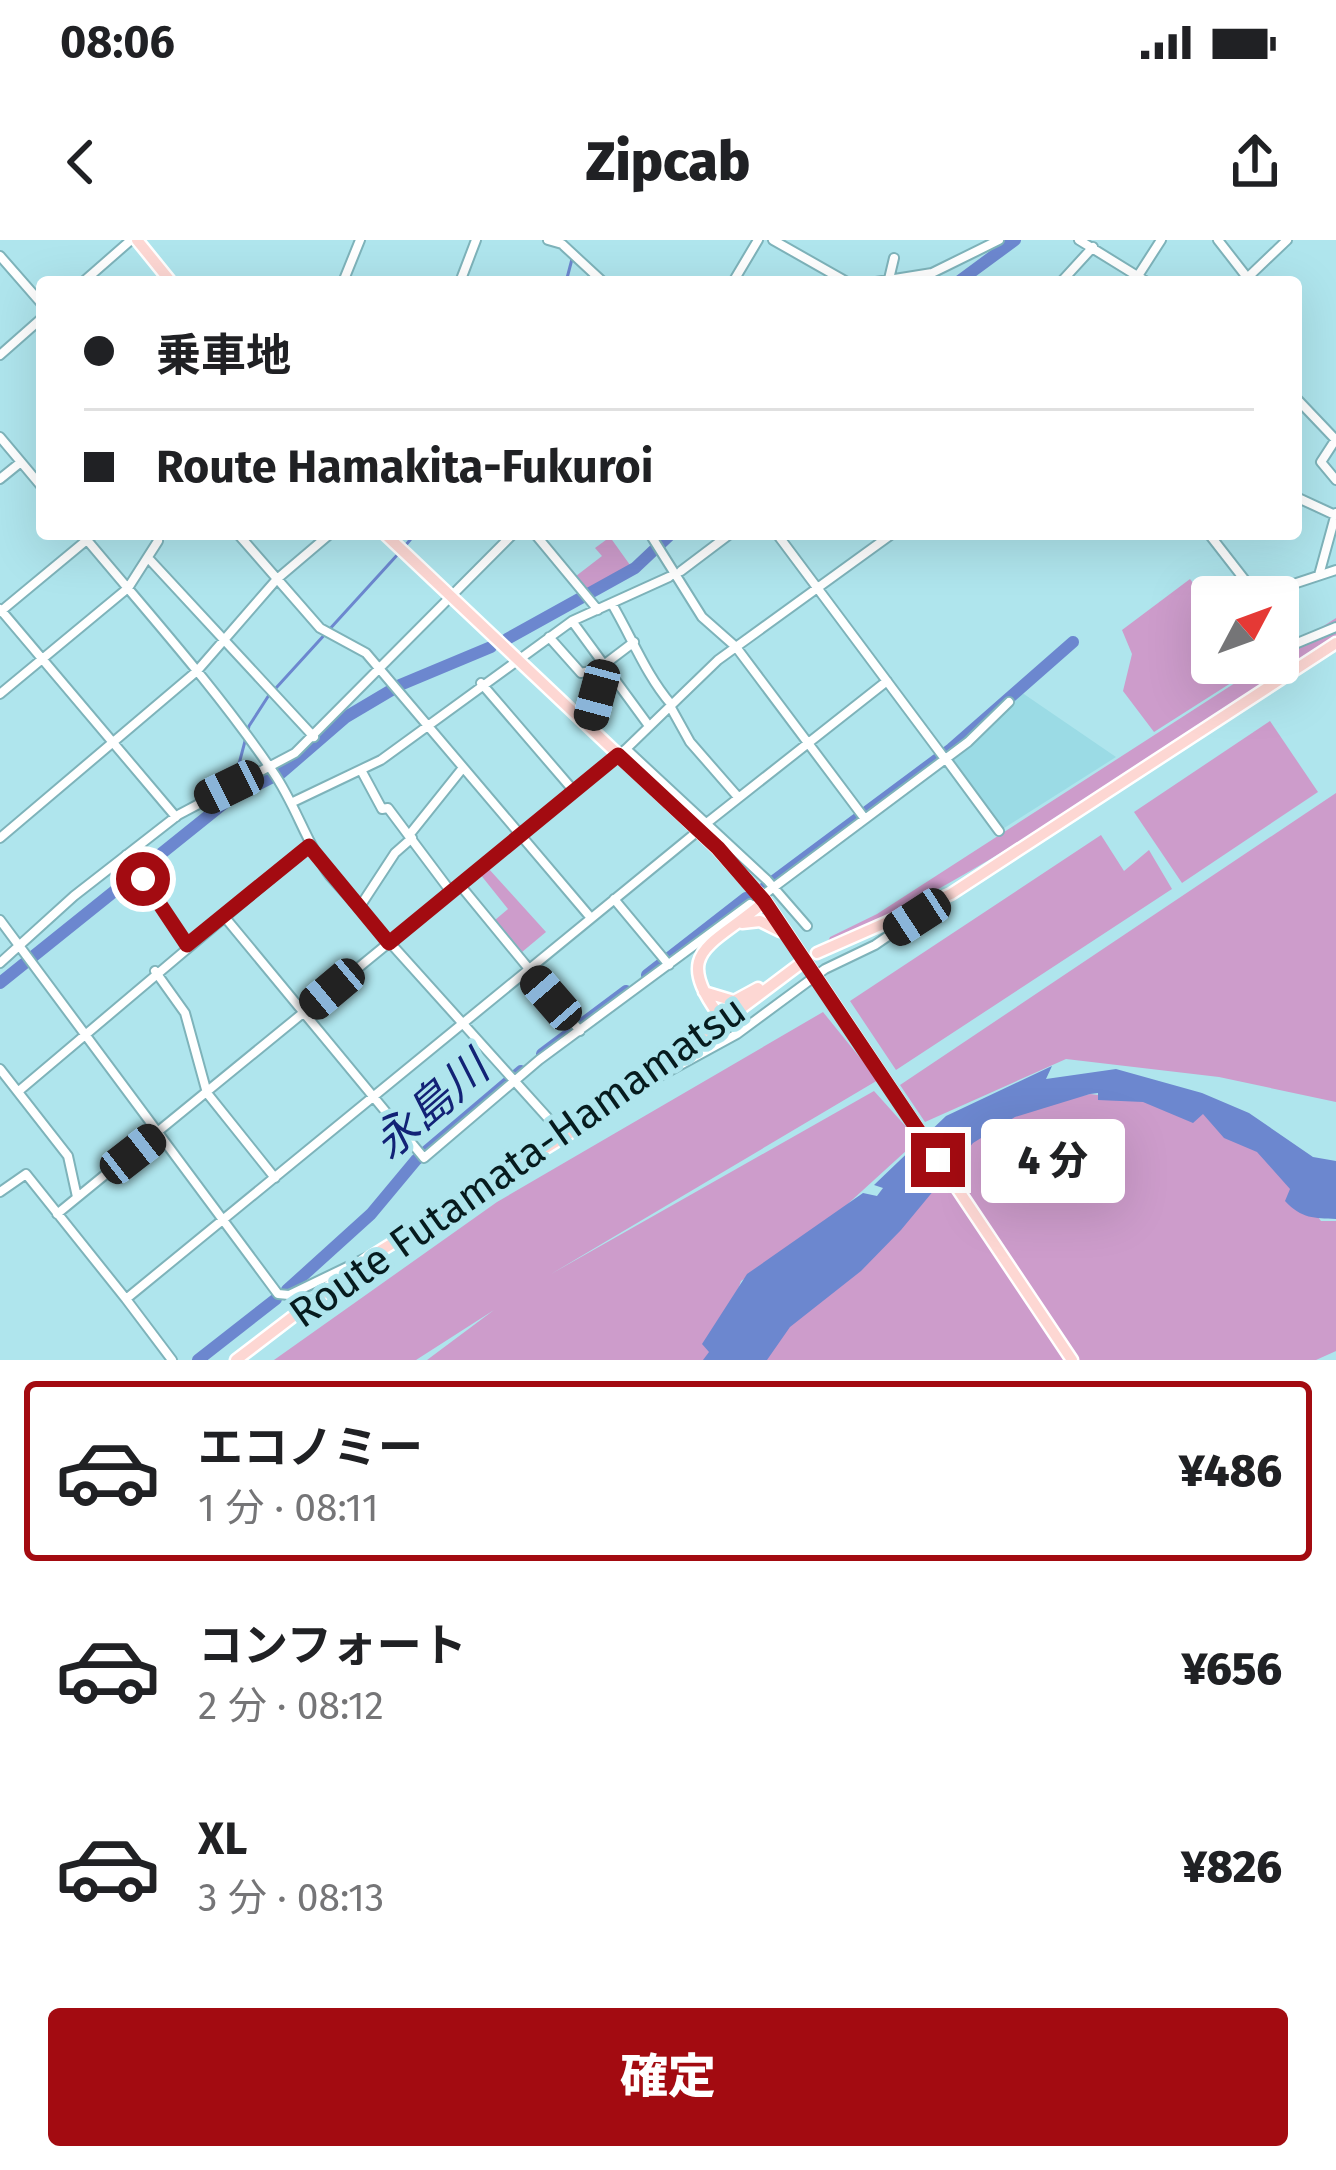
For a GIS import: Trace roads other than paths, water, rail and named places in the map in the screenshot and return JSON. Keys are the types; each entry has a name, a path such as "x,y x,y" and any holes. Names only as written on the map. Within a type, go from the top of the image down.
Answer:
{"main road":[{"path":"134,240 166,276"},
{"path":"391,540 589,727 622,752 718,848 769,890 799,957"},
{"path":"817,953 943,898 1336,643"},
{"path":"724,1022 697,986 698,956 739,923 769,890"},
{"path":"739,923 770,923 818,980 1072,1360"},
{"name":"Route Futamata-Hamamatsu","path":"236,1360 371,1256 637,1088 799,957"},
{"path":"697,986 710,997 734,1001 765,988"}],"street":[{"path":"90,276 134,240"},
{"path":"345,276 360,240"},
{"path":"463,276 476,240"},
{"path":"549,240 574,254 597,276"},
{"path":"737,276 758,240"},
{"path":"772,240 836,276"},
{"path":"906,276 932,273 975,243 990,248 999,240"},
{"path":"1079,240 1133,276"},
{"path":"1137,276 1161,240"},
{"path":"1218,240 1243,276"},
{"path":"1248,276 1287,240"},
{"path":"1066,276 1093,247"},
{"path":"0,256 36,297"},
{"path":"890,276 894,258"},
{"path":"0,355 36,323"},
{"path":"1302,404 1336,440 1322,462 1336,480"},
{"path":"0,437 36,480"},
{"path":"0,479 21,461"},
{"path":"1302,500 1335,514 1319,575"},
{"path":"83,540 1,610 176,817"},
{"path":"91,540 252,742 293,802 309,846 389,943 548,1118"},
{"path":"243,540 326,634 366,653 591,918"},
{"path":"0,838 197,670 277,579 323,540"},
{"path":"0,963 176,817 271,769 314,737 507,540"},
{"path":"540,540 598,610"},
{"path":"654,540 702,617 736,647 863,817"},
{"path":"681,571 722,540"},
{"path":"782,540 999,831"},
{"path":"57,1214 622,752 736,647 883,540"},
{"path":"1214,540 1242,576"},
{"path":"0,694 128,588 158,542"},
{"path":"149,560 314,737"},
{"path":"1299,582 1336,570"},
{"path":"293,802 361,770 572,621 669,577"},
{"path":"611,604 650,680 671,705 690,742 738,796"},
{"path":"572,621 649,726"},
{"path":"1299,642 1336,626"},
{"path":"549,637 581,673 594,670 599,680 589,727"},
{"path":"605,664 634,642"},
{"path":"704,825 811,746 887,681"},
{"path":"481,683 573,790"},
{"path":"769,890 1009,702"},
{"path":"622,752 806,926"},
{"path":"361,770 382,809 388,808 578,1029"},
{"path":"359,908 395,853 462,770"},
{"path":"126,1299 693,835"},
{"path":"20,1090 155,971 309,846"},
{"path":"127,855 187,945"},
{"path":"637,1088 736,1034 943,898"},
{"path":"614,899 667,963"},
{"path":"224,915 421,1155 578,1029 750,904"},
{"path":"0,920 272,1287 284,1295 371,1256"},
{"path":"155,971 185,1012 207,1093 275,1178"},
{"path":"0,1069 68,1156 77,1198"},
{"path":"0,1192 26,1174 172,1360"}],"water":[{"path":"1052,1066 1046,1079 1116,1069 1202,1093 1249,1113 1313,1157 1336,1161 1336,1219 1309,1216 1291,1207 1285,1201 1290,1189 1257,1152 1224,1138 1203,1114 1193,1123 1143,1102 1098,1100 1098,1093 1090,1094 1015,1117 973,1143 901,1230 861,1271 790,1327 767,1360 703,1360 709,1352 702,1344 747,1274 863,1193 877,1196 883,1188 874,1185 946,1116"}],"waterway":[{"path":"966,276 1015,240"},
{"path":"568,276 572,259"},
{"path":"405,546 410,540"},
{"path":"507,639 635,568 665,540"},
{"path":"276,688 399,553"},
{"name":"永島川","path":"763,889 951,749 1073,642"},
{"path":"280,774 346,717 400,685 491,647"},
{"path":"235,779 249,726 269,695"},
{"path":"247,790 271,778"},
{"path":"232,788 228,800 247,790"},
{"path":"0,983 228,800"},
{"name":"永島川","path":"647,975 746,898"},
{"name":"永島川","path":"542,1054 626,991"},
{"name":"永島川","path":"287,1290 371,1214 416,1160 521,1071"},
{"name":"永島川","path":"198,1360 276,1299"}]}
